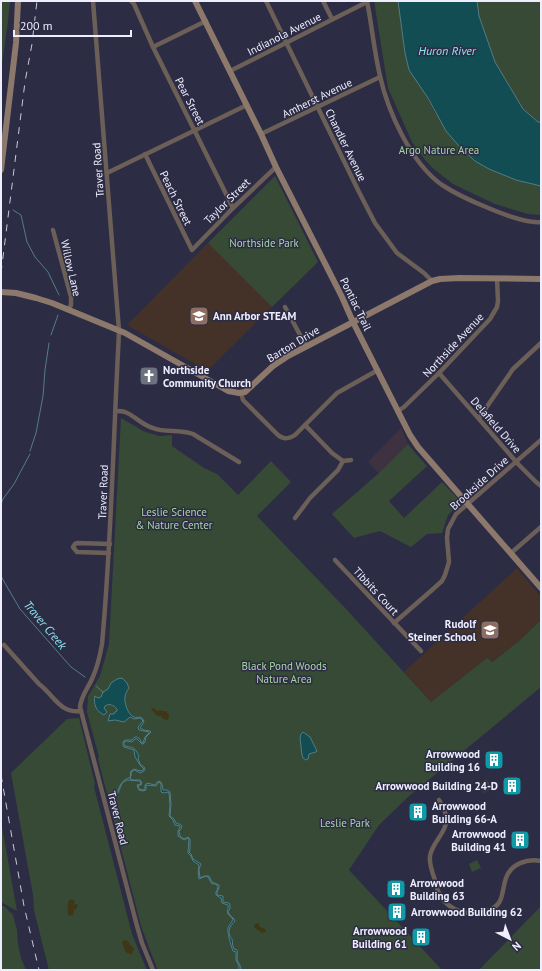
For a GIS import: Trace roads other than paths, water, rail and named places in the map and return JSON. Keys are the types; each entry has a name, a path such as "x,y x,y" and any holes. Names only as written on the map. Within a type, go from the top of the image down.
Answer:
{"main road":[{"path":"1,170 16,43 18,1"},
{"name":"Pontiac Trail","path":"197,2 276,167 342,296 353,322 410,435 418,447 541,588"},
{"name":"Barton Drive","path":"241,393 250,388 280,360 432,281 455,278 541,279"},
{"path":"1,292 16,293 36,298 125,333 228,391 241,393"}],"street":[{"name":"Traver Road","path":"93,1 120,331 117,360 110,544 101,651 94,675 81,702 81,711 137,926 153,970"},
{"name":"Pear Street","path":"131,1 134,4 153,47 233,208"},
{"name":"Chandler Avenue","path":"266,1 375,223 397,253 424,273 432,281"},
{"path":"323,1 332,19"},
{"path":"367,1 380,77 392,112 407,144 420,163 442,185 464,198 495,211 523,220 541,222"},
{"name":"Indianola Avenue","path":"230,71 367,1"},
{"path":"153,47 206,21"},
{"name":"Amherst Avenue","path":"261,134 380,77"},
{"path":"107,173 247,105"},
{"name":"Peach Street","path":"145,154 192,250"},
{"name":"Taylor Street","path":"192,250 276,167"},
{"name":"Willow Lane","path":"53,230 71,297 68,310"},
{"name":"Northside Avenue","path":"398,411 404,408 439,373 480,331 495,313 498,301 498,279"},
{"path":"285,308 306,346"},
{"path":"479,418 513,368 541,343"},
{"path":"241,393 244,400 281,438 285,439 290,438 305,425 337,393 378,370"},
{"name":"Delafield Drive","path":"439,373 516,462 541,486"},
{"path":"116,411 125,412 139,422 158,430 186,431 239,462"},
{"path":"305,425 332,453 343,461 350,460"},
{"name":"Brookside Drive","path":"394,623 442,581 449,562 447,538 448,528 456,514 541,440"},
{"path":"295,518 310,498 338,470 343,461"},
{"path":"511,553 541,527"},
{"path":"109,553 77,552 73,547 77,543 110,544"},
{"name":"Tibbits Court","path":"335,560 420,650"},
{"path":"4,645 62,707 71,711 81,711"},
{"path":"439,800 444,807 446,816 445,824 444,829 435,843 430,861 439,894 452,908 461,912 473,913 492,909 500,900 506,877 512,868 527,860 541,861"}],"water":[{"name":"Huron River","path":"398,1 477,1 479,16 495,62 523,109 538,122 541,122 541,186 516,180 489,169 475,161 446,131 428,98 409,70 405,53"},
{"path":"122,678 127,683 129,688 125,696 128,711 132,716 140,717 143,719 144,722 140,728 151,732 146,737 143,744 137,739 132,742 124,742 125,746 135,749 139,756 138,758 140,764 145,768 144,771 140,773 135,770 132,771 131,776 130,773 131,771 134,769 140,771 144,769 140,765 135,757 134,750 124,747 123,742 125,740 132,740 137,737 143,743 145,737 149,732 139,730 138,727 143,721 140,718 134,719 130,717 124,722 115,720 108,721 110,714 114,714 117,709 114,706 107,705 104,708 107,712 104,715 97,709 94,702 95,696 98,698 101,697 103,692 108,689 111,683"},
{"path":"303,732 310,737 317,751 309,754 308,759 306,760 302,755 300,738"},
{"path":"131,776 130,779 140,780 142,783 141,785 138,785 139,789 145,789 145,785 147,783 155,785 160,781 162,784 163,790 170,792 170,816 176,823 182,826 179,831 180,836 184,839 188,837 190,839 189,852 193,859 201,864 199,869 200,878 206,876 199,879 198,872 199,865 193,861 188,853 189,839 184,840 178,836 178,831 180,826 175,825 169,816 169,793 161,792 161,784 159,782 156,786 146,785 146,790 143,791 139,790 137,785 141,784 140,781 127,780 122,783 118,793 116,794 122,782"},
{"path":"206,876 209,876 212,882 219,885 217,895 223,896 223,902 229,903 230,905 230,909 228,911 235,921 230,928 229,934 232,939 233,948 237,950 237,959 241,970 239,970 236,960 236,952 233,951 229,936 228,928 233,919 227,913 228,905 222,903 221,898 216,895 218,887 216,884 212,884"}],"waterway":[{"name":"Traver Creek","path":"13,210 21,215 27,242 35,257 48,272 59,295"},
{"name":"Traver Creek","path":"51,335 58,315"},
{"name":"Traver Creek","path":"30,451 36,433 43,396 49,343"},
{"name":"Traver Creek","path":"1,504 14,484 30,454"},
{"name":"Traver Creek","path":"1,576 20,609 71,667 85,677"},
{"name":"Traver Creek","path":"96,686 103,692"}],"railway":[{"path":"1,273 25,82 32,44 37,1"},
{"path":"1,775 24,906 39,970"}],"place":[{"name":"Ann Arbor STEAM","path":"199,316"},
{"name":"Northside Community Church","path":"149,376"},
{"name":"Rudolf Steiner School","path":"490,630"},
{"name":"Arrowwood Building 16","path":"494,760"},
{"name":"Arrowwood Building 24-D","path":"512,786"},
{"name":"Arrowwood Building 66-A","path":"418,812"},
{"name":"Arrowwood Building 41","path":"520,840"},
{"name":"Arrowwood Building 63","path":"396,889"},
{"name":"Arrowwood Building 62","path":"397,912"},
{"name":"Arrowwood Building 61","path":"421,937"}],"park label":[{"name":"Argo Nature Area","path":"439,150"},
{"name":"Northside Park","path":"264,243"},
{"name":"Leslie Science & Nature Center","path":"174,518"},
{"name":"Black Pond Woods Nature Area","path":"284,672"},
{"name":"Leslie Park","path":"345,823"}]}
